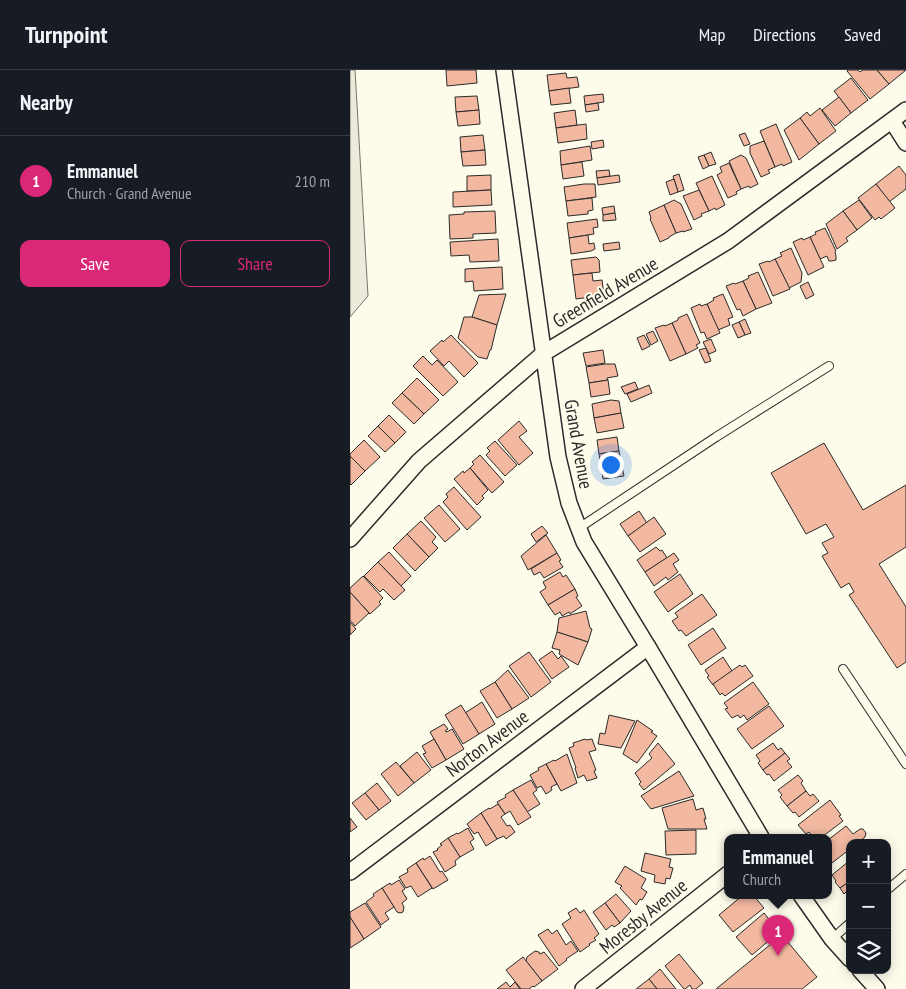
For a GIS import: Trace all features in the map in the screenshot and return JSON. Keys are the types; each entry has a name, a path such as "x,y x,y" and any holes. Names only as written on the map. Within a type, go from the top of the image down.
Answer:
{"street":[{"name":"Grand Avenue","path":"504,70 558,457 569,503 584,542 759,834"},
{"name":"Greenfield Avenue","path":"350,539 419,461 544,353 728,241 906,110"},
{"path":"892,120 906,143"},
{"name":"Norton Avenue","path":"350,872 648,647"},
{"name":"Moresby Avenue","path":"583,989 724,877"},
{"path":"803,899 832,939 846,955"},
{"path":"864,974 877,989"}],"lane":[{"path":"579,528 716,437 829,366"},
{"path":"843,669 906,764"},
{"path":"891,887 906,874"},
{"path":"832,939 846,927"}],"shaded area":[{"path":"350,70 355,70 368,296 350,317"}],"building":[{"path":"446,70 476,70 477,83 447,86"},
{"path":"848,70 858,70 860,72 863,70 877,70 889,84 870,99"},
{"path":"877,70 906,70 889,84"},
{"path":"566,73 567,78 577,77 579,87 549,91 547,75"},
{"path":"851,78 868,100 851,113 834,91"},
{"path":"569,88 571,103 551,105 549,91"},
{"path":"603,94 604,102 585,105 584,96"},
{"path":"477,96 479,110 456,112 455,97"},
{"path":"839,97 851,113 835,126 822,110"},
{"path":"598,103 599,110 586,112 585,105"},
{"path":"820,108 836,131 819,144 800,118 807,112 810,116"},
{"path":"479,110 480,124 458,126 456,112"},
{"path":"575,110 577,125 556,128 554,113"},
{"path":"800,118 819,144 799,160 784,130"},
{"path":"586,124 587,139 558,143 556,128"},
{"path":"776,124 792,162 775,167 760,131"},
{"path":"745,133 750,144 744,146 739,135"},
{"path":"483,135 485,150 461,152 460,137"},
{"path":"603,140 604,147 592,149 591,142"},
{"path":"764,141 775,167 768,170 770,173 761,177 750,153 750,146"},
{"path":"590,146 592,160 561,165 560,151"},
{"path":"485,150 486,165 463,166 461,152"},
{"path":"711,152 716,164 709,166 704,155"},
{"path":"704,155 709,166 703,169 698,157"},
{"path":"741,155 746,158 758,184 750,188 749,186 741,189 729,161"},
{"path":"582,162 584,176 563,179 561,165"},
{"path":"729,163 741,189 736,192 737,194 728,198 717,175 722,172 720,167"},
{"path":"899,166 906,175 906,189 889,202 876,184"},
{"path":"609,170 610,176 597,178 596,171"},
{"path":"679,174 684,190 678,192 673,176"},
{"path":"491,175 491,190 467,191 467,176"},
{"path":"619,175 620,182 598,185 597,178"},
{"path":"712,176 725,205 716,210 715,208 709,211 696,183"},
{"path":"674,179 678,192 670,195 666,182"},
{"path":"595,184 596,197 566,201 564,187"},
{"path":"876,184 895,208 881,219 879,217 875,220 858,198"},
{"path":"491,190 492,205 453,207 453,192"},
{"path":"699,190 709,211 701,214 702,216 694,220 683,196"},
{"path":"592,198 593,210 588,211 588,214 568,216 566,201"},
{"path":"674,200 681,204 692,229 676,233 664,205"},
{"path":"859,200 872,218 857,230 843,211"},
{"path":"664,205 676,233 660,242 649,212"},
{"path":"614,206 615,213 603,215 602,208"},
{"path":"495,211 496,233 473,234 473,238 450,239 449,215 464,214 464,212"},
{"path":"843,211 857,230 846,238 848,241 837,249 826,224"},
{"path":"615,213 616,220 603,221 603,215"},
{"path":"597,219 598,227 593,228 594,234 569,238 567,223"},
{"path":"825,228 836,251 836,260 829,261 827,256 820,259 810,237 816,234 815,232"},
{"path":"588,235 589,244 594,243 595,249 571,254 569,238"},
{"path":"810,237 824,267 808,275 793,242"},
{"path":"498,239 499,261 470,262 469,255 451,256 450,242"},
{"path":"619,242 620,249 604,251 603,244"},
{"path":"791,248 802,273 801,282 789,288 775,259 782,256 780,253"},
{"path":"596,257 599,260 600,272 573,275 571,260"},
{"path":"775,259 790,289 773,296 759,264"},
{"path":"502,267 503,289 474,291 473,281 465,282 465,269"},
{"path":"758,272 772,303 756,309 743,281 749,278 748,276"},
{"path":"592,273 593,281 602,280 604,295 576,299 573,275"},
{"path":"743,281 756,309 743,316 740,309 737,310 726,286"},
{"path":"808,282 814,295 806,299 800,286"},
{"path":"506,294 497,325 472,317 479,295"},
{"path":"723,294 733,317 728,319 730,325 718,330 707,304 714,300 713,298"},
{"path":"700,304 701,306 707,304 720,333 707,339 704,332 701,333 691,308"},
{"path":"687,314 700,343 696,345 698,348 686,354 672,323"},
{"path":"464,317 472,317 497,325 487,359 478,357 458,338"},
{"path":"745,319 751,333 745,335 739,322"},
{"path":"739,322 745,335 738,338 732,325"},
{"path":"672,323 686,354 670,361 655,328"},
{"path":"653,331 658,341 651,345 646,334"},
{"path":"451,335 478,363 464,377 449,361 444,366 430,351"},
{"path":"644,335 650,346 642,350 637,338"},
{"path":"711,339 716,351 709,354 703,342"},
{"path":"706,348 711,361 705,363 699,350"},
{"path":"603,350 605,363 586,366 583,353"},
{"path":"423,356 432,365 437,360 458,382 443,396 413,366"},
{"path":"615,364 618,376 607,378 608,380 589,383 586,367"},
{"path":"417,378 439,400 424,414 402,393"},
{"path":"608,380 610,394 591,397 589,383"},
{"path":"635,382 638,389 625,394 621,387"},
{"path":"649,385 652,393 631,402 627,394"},
{"path":"402,393 424,414 414,424 392,403"},
{"path":"611,400 619,401 621,413 594,418 592,404"},
{"path":"621,413 624,428 597,433 594,418"},
{"path":"389,415 406,432 395,443 378,426"},
{"path":"519,421 527,431 519,437 533,453 519,465 498,440"},
{"path":"378,426 395,443 385,452 368,436"},
{"path":"617,437 619,451 599,454 597,440"},
{"path":"364,440 380,457 365,471 350,456"},
{"path":"495,441 517,465 505,476 486,455 490,451 487,448"},
{"path":"824,443 863,510 906,485 906,547 879,564 906,607 906,662 897,668 849,595 854,592 849,583 841,588 822,556 828,553 822,543 834,537 826,524 806,534 771,473"},
{"path":"619,451 624,476 603,479 599,454"},
{"path":"480,455 504,482 492,493 470,468 474,464 472,462"},
{"path":"350,456 365,471 351,485 350,484"},
{"path":"470,468 488,490 482,496 484,498 477,505 454,479"},
{"path":"454,487 481,517 467,530 443,502 448,497 446,494"},
{"path":"439,505 460,529 445,542 424,518"},
{"path":"639,511 647,523 628,536 620,524"},
{"path":"654,517 666,534 640,552 628,536"},
{"path":"421,521 436,537 432,542 438,548 429,557 407,534"},
{"path":"542,526 548,533 536,542 531,534"},
{"path":"407,534 429,557 415,571 393,548"},
{"path":"546,535 557,553 528,570 521,556"},
{"path":"656,547 660,551 662,550 667,558 645,572 637,560"},
{"path":"389,552 411,576 401,586 378,562"},
{"path":"557,553 563,567 544,578 540,572 534,575 531,569"},
{"path":"674,553 679,560 673,564 678,572 668,580 666,577 654,586 645,572"},
{"path":"378,562 405,590 394,600 383,589 380,592 364,576"},
{"path":"560,572 563,577 566,575 575,589 548,605 540,592 546,588 543,582"},
{"path":"680,574 693,594 668,612 654,592"},
{"path":"363,576 383,598 379,602 381,604 370,614 350,592 350,588"},
{"path":"575,589 578,596 576,597 582,606 570,614 569,612 562,616 560,612 555,615 548,605"},
{"path":"350,592 369,613 355,626 350,620"},
{"path":"702,594 717,615 686,636 681,630 679,631 672,621 678,617 675,613"},
{"path":"586,611 590,628 592,629 588,642 557,632 559,618"},
{"path":"350,622 356,629 350,635"},
{"path":"713,628 726,648 701,665 688,645"},
{"path":"557,632 588,642 578,665 559,654 560,650 552,648"},
{"path":"552,651 558,659 561,656 569,667 552,679 539,660"},
{"path":"529,652 551,682 531,697 509,666"},
{"path":"723,657 732,671 713,685 707,677 709,676 705,670"},
{"path":"740,665 742,667 745,665 753,676 725,696 722,693 720,695 713,684"},
{"path":"508,670 529,698 512,709 495,682"},
{"path":"495,682 512,709 497,718 480,691"},
{"path":"753,682 769,704 747,720 744,715 740,718 738,715 732,718 725,709 728,708 724,703"},
{"path":"482,702 495,724 479,734 465,713"},
{"path":"461,705 479,734 463,744 445,715"},
{"path":"769,706 784,726 752,749 737,729"},
{"path":"609,715 635,721 621,748 598,744 600,733 605,734"},
{"path":"637,720 657,736 637,763 623,754"},
{"path":"444,724 448,729 445,731 447,732 452,729 464,749 446,760 430,732"},
{"path":"434,739 446,760 432,768 423,754 426,753 422,746"},
{"path":"592,739 596,750 589,752 597,778 587,781 584,775 578,778 569,748 574,746 573,743"},
{"path":"658,743 675,764 644,790 639,784 641,782 635,773 652,758 649,754"},
{"path":"773,743 778,750 781,748 785,753 763,770 758,763 760,761 756,755"},
{"path":"417,752 431,770 414,783 400,766"},
{"path":"785,753 790,759 787,761 792,767 774,781 763,770"},
{"path":"567,754 577,783 561,791 546,764"},
{"path":"396,762 414,783 398,796 381,774"},
{"path":"546,764 557,784 551,787 552,790 546,794 541,786 537,788 530,775"},
{"path":"679,771 694,796 651,809 641,796"},
{"path":"798,775 803,781 801,783 806,791 787,806 780,797 782,795 778,790"},
{"path":"531,780 537,790 533,793 540,804 527,812 513,790"},
{"path":"377,783 391,801 379,810 365,793"},
{"path":"513,790 531,817 518,825 510,811 505,814 497,802"},
{"path":"806,791 810,796 813,794 819,801 799,817 787,806"},
{"path":"365,793 379,810 366,820 352,803"},
{"path":"693,799 696,810 703,808 707,829 668,829 662,808"},
{"path":"830,800 843,821 826,834 810,834 809,832 806,834 798,825"},
{"path":"498,804 505,814 501,817 507,826 510,825 515,832 506,839 504,836 497,839 481,813"},
{"path":"481,813 497,839 486,846 478,832 474,834 467,824"},
{"path":"350,818 357,827 350,832"},
{"path":"846,826 853,834 863,829 866,833 865,837 863,839 846,839 846,852 832,863 832,837"},
{"path":"468,828 474,839 470,842 474,849 460,857 448,838"},
{"path":"696,830 696,854 666,855 665,831"},
{"path":"448,838 460,857 455,861 456,865 445,872 433,852 438,850 442,845 440,844"},
{"path":"645,853 671,859 669,867 673,868 670,879 666,878 665,884 654,882 655,875 641,871"},
{"path":"430,856 440,872 442,871 448,880 433,889 416,863"},
{"path":"416,863 432,888 418,897 411,886 406,888 399,877 408,872 407,869"},
{"path":"846,863 846,884 840,888 832,875"},
{"path":"625,866 646,879 641,888 647,892 636,905 620,888 622,886 615,882"},
{"path":"399,880 405,889 402,891 407,899 402,903 404,907 403,912 400,913 397,912 382,888"},
{"path":"846,884 846,892 844,894 840,888"},
{"path":"382,888 394,907 385,913 389,919 381,925 366,902"},
{"path":"616,894 631,911 620,923 605,903"},
{"path":"738,899 756,899 764,908 733,932 719,915"},
{"path":"365,903 381,927 364,939 350,917 350,912"},
{"path":"605,903 620,923 614,927 612,925 606,930 593,912"},
{"path":"576,908 580,913 584,910 599,934 594,938 596,940 580,952 562,924 571,918 568,913"},
{"path":"764,913 779,932 752,955 736,937"},
{"path":"350,917 364,939 350,948"},
{"path":"548,929 552,934 557,930 566,945 571,941 578,951 559,966 538,935"},
{"path":"782,935 817,977 802,989 716,989"},
{"path":"535,951 540,954 544,952 558,969 542,981 526,961 527,957"},
{"path":"679,954 703,983 696,989 692,989 690,985 684,989 665,966"},
{"path":"523,957 542,981 529,989 521,989 506,970"},
{"path":"660,969 676,989 657,989 649,979"},
{"path":"649,979 657,989 636,989"},
{"path":"506,982 510,987 515,982 520,989 497,989"}],"place":[{"name":"Emmanuel","path":"778,956"}]}
